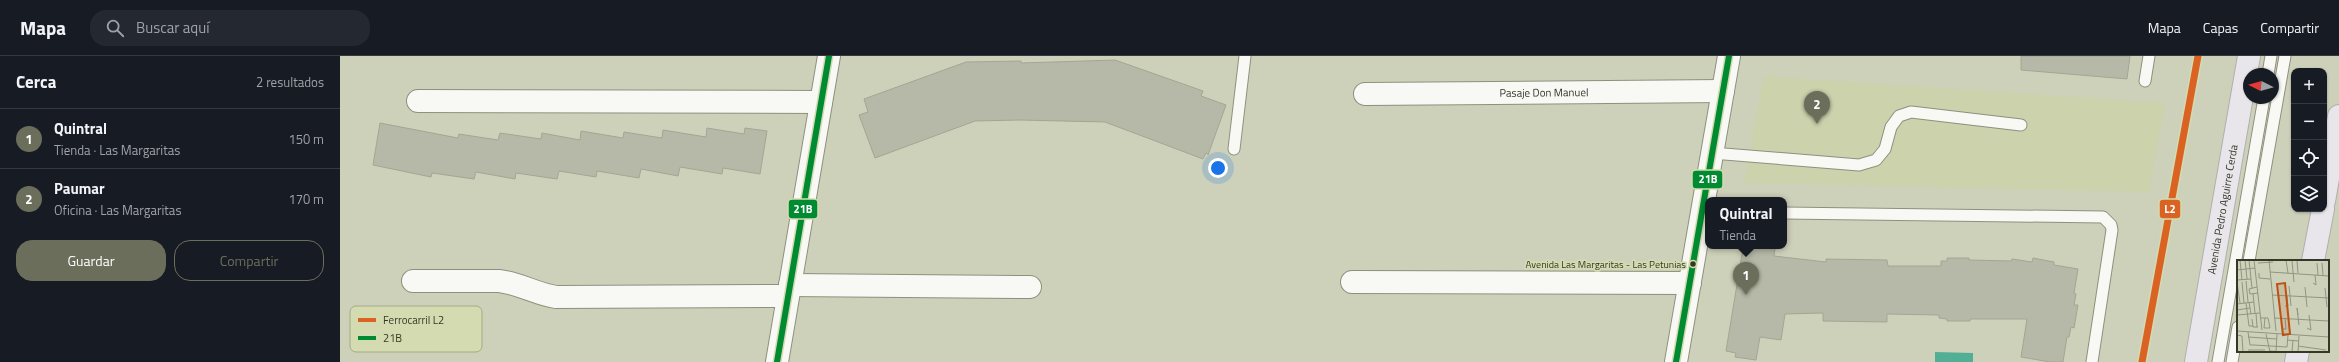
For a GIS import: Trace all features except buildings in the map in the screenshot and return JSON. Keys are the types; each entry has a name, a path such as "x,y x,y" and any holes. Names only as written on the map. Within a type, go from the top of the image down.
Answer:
{"highway":[{"name":"Avenida Pedro Aguirre Cerda","path":"2196,362 2249,56"},
{"path":"2327,184 2339,116"},
{"path":"2314,260 2322,212"},
{"path":"2296,362 2298,352"}],"street":[{"path":"777,362 829,56"},
{"path":"1707,197 1712,153 1729,56"},
{"name":"Pasaje Don Manuel","path":"1365,94 1723,92"},
{"path":"418,101 821,102"},
{"path":"1676,362 1690,283 1705,212"},
{"path":"413,281 511,282 536,293 556,298 789,291 1030,287"},
{"path":"1352,282 1690,283"}],"lane":[{"path":"1234,149 1246,56"},
{"path":"2145,82 2149,56"},
{"path":"2269,68 2271,56"},
{"path":"2249,260 2285,56"},
{"path":"2218,362 2263,104"},
{"path":"1712,153 1859,165 1876,160 1885,149 1891,127 1899,116 1910,112 2021,125"},
{"path":"1787,213 2102,217 2111,225 2112,230 2092,362"},
{"path":"2232,362 2237,333"}],"shaded area":[{"path":"1764,76 2165,103 2149,192 1744,183"}],"water":[{"path":"1935,352 1973,353 1973,362 1935,362"}],"rail line":[{"name":"L2","path":"2142,362 2198,56"}],"transit line":[{"name":"21B","path":"777,362 829,56"},
{"name":"21B","path":"1676,362 1729,56"}],"place":[{"name":"Paumar","path":"1817,124"},
{"name":"Avenida Las Margaritas - Las Petunias","path":"1693,264"},
{"name":"Quintral","path":"1746,295"}]}
